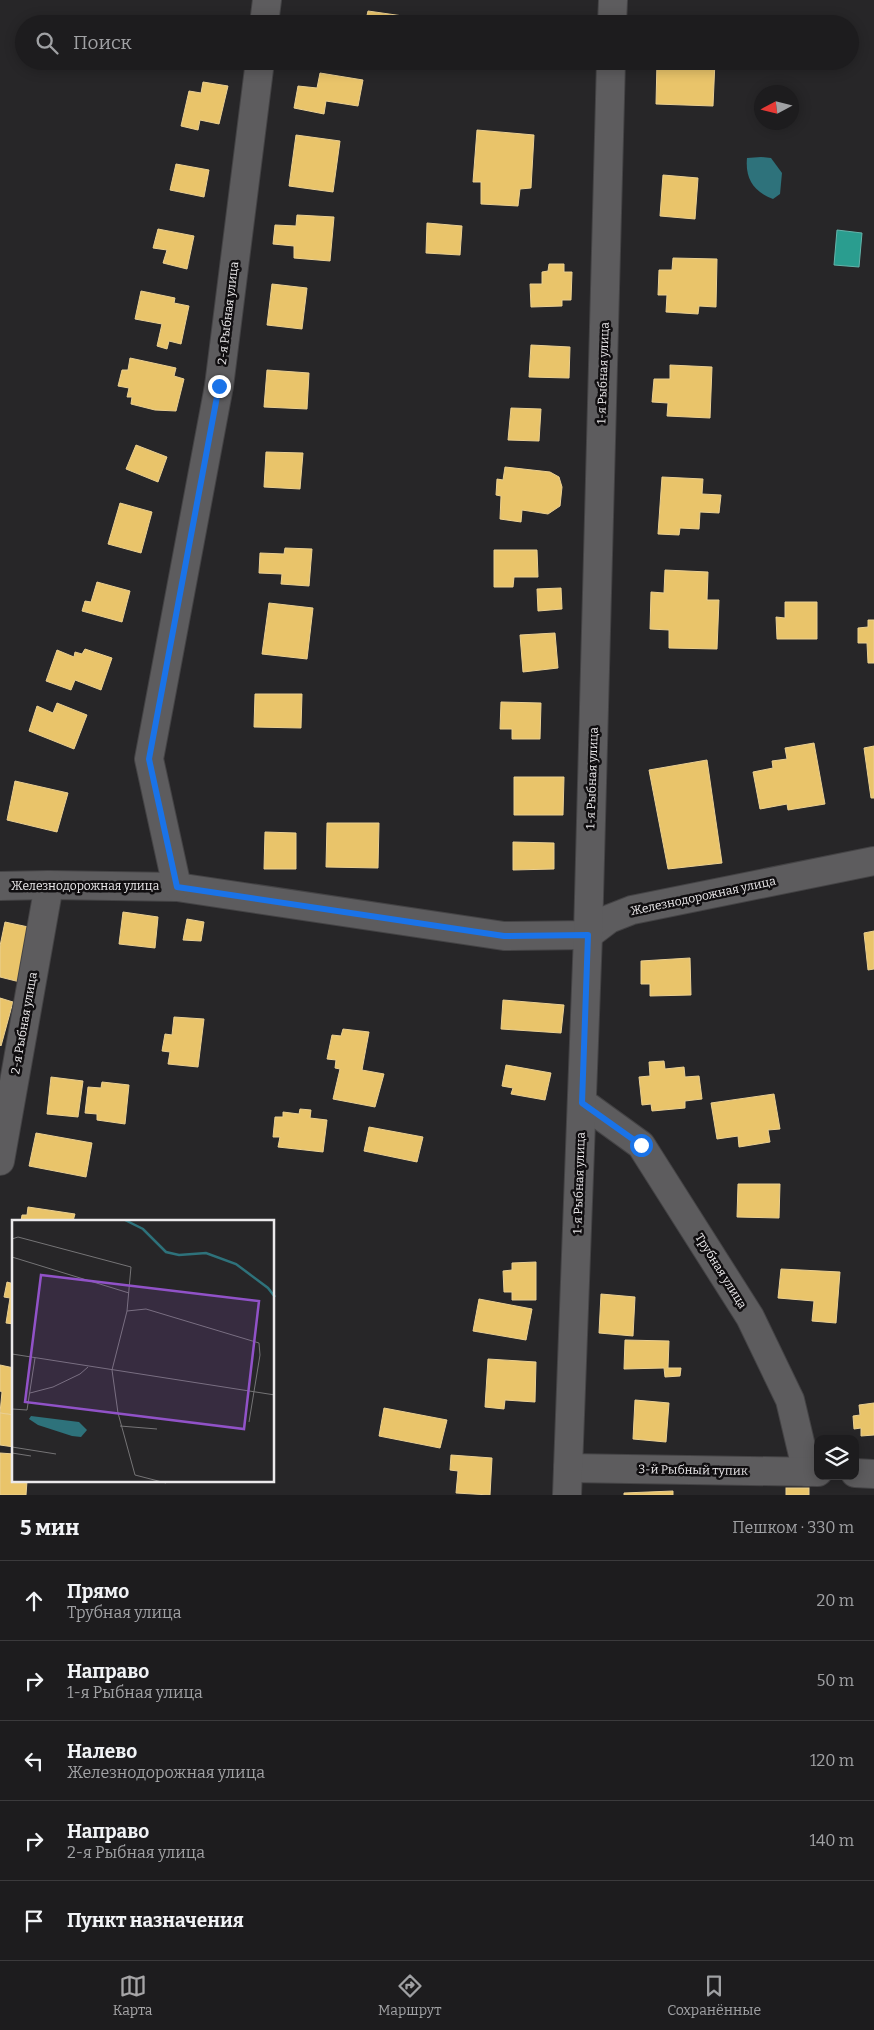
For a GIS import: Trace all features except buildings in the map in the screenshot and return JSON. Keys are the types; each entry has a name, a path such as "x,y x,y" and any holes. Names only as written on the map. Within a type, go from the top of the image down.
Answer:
{"street":[{"path":"265,15 267,0"},
{"path":"612,15 613,0"},
{"name":"2-я Рыбная улица","path":"177,887 149,759 219,386 259,70"},
{"name":"1-я Рыбная улица","path":"567,1495 588,935 611,70"},
{"name":"Железнодорожная улица","path":"0,886 49,884 177,887 504,936 588,935 609,919 632,910 874,861"},
{"name":"2-я Рыбная улица","path":"0,1161 49,884"},
{"name":"Трубная улица","path":"582,1103 641,1145 750,1318 790,1400 813,1472"},
{"name":"3-й Рыбный тупик","path":"568,1468 813,1472"},
{"path":"859,1474 874,1474"}],"water":[{"path":"747,158 771,158 782,173 780,194 773,199 761,193 749,178"}],"route":[{"path":"219,386 149,759 177,887 504,936 588,935 582,1103 641,1145"}]}
